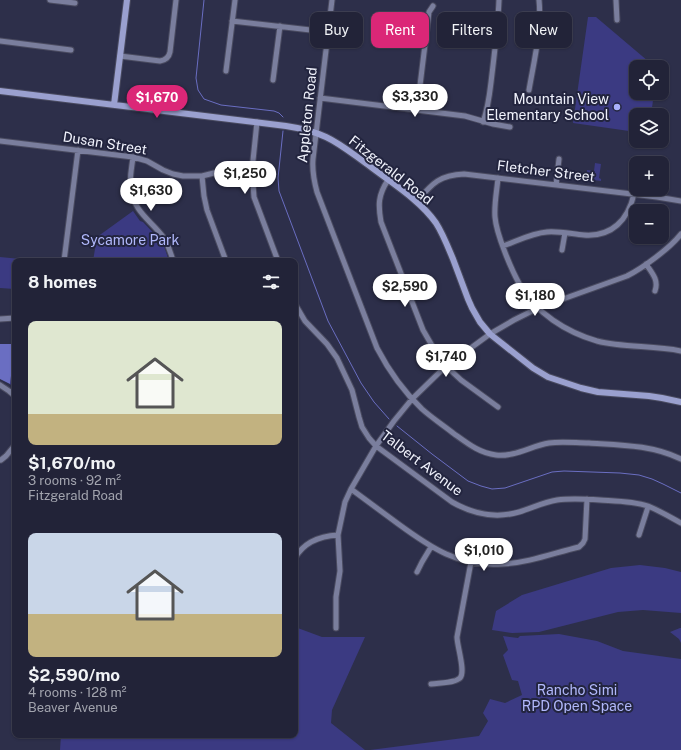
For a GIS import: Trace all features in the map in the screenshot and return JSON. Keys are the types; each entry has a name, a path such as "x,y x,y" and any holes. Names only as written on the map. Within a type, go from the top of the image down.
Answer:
{"main road":[{"path":"114,105 127,0"},
{"name":"Fitzgerald Road","path":"0,91 291,126 328,138 339,144 417,201 441,231 472,308 480,322 490,334 533,368 548,377 567,384 598,392 649,396 681,402"}],"street":[{"path":"50,0 75,3"},
{"path":"120,56 160,61 168,58 176,0"},
{"path":"226,71 235,0"},
{"name":"Appleton Road","path":"330,12 332,0"},
{"path":"483,122 489,101 500,0"},
{"path":"529,90 539,25 539,0"},
{"path":"616,0 617,20"},
{"path":"417,110 428,12 433,6"},
{"path":"232,20 310,30"},
{"path":"273,80 280,26"},
{"path":"0,41 71,50"},
{"name":"Appleton Road","path":"326,48 316,133 313,169 314,181 377,348 393,376 412,399 431,416 470,445 485,453 508,455 542,444 561,442 638,446 663,452 681,459"},
{"path":"320,98 464,116 483,122 510,127"},
{"path":"257,122 252,170 253,185 257,205 277,258"},
{"name":"Dusan Street","path":"0,141 133,157 147,161 173,174 183,176 202,176 222,171 252,170"},
{"path":"64,258 78,150"},
{"path":"133,157 130,181 132,194 136,205 143,216 165,240 172,258"},
{"path":"556,185 559,159"},
{"name":"Fletcher Street","path":"417,201 434,183 441,178 449,175 464,174 629,193"},
{"path":"202,176 207,210 225,258"},
{"path":"498,178 495,205 497,231 513,272 527,296 538,308 564,327 595,340 620,345 655,347 681,351"},
{"path":"388,180 382,190 379,200 378,209 381,222 423,330 446,366 461,380 498,407"},
{"path":"503,246 536,233 555,231 591,235 600,234 619,224 627,215 632,205 634,196"},
{"name":"Fletcher Street","path":"647,196 681,201"},
{"path":"562,250 564,233"},
{"path":"336,628 335,602 340,570 338,535 345,502 376,446 412,399 446,366 490,334 538,308 636,272 670,246 680,236"},
{"path":"646,264 656,281 657,286 655,290"},
{"name":"Talbert Avenue","path":"298,309 305,321 327,344 337,358 352,390 358,417 369,438 376,446 452,502 464,509 476,513 506,515 555,500 587,499 627,501 648,506 681,523"},
{"path":"0,318 12,318"},
{"path":"0,385 12,394"},
{"path":"1,460 12,450"},
{"path":"351,489 431,547 452,557 471,562 493,564 514,563 579,547 585,539 587,499"},
{"path":"640,535 648,506"},
{"path":"298,553 305,546 316,539 328,535 338,535"},
{"path":"417,572 431,547"},
{"path":"431,684 455,681 460,679 462,675 457,637 471,562"}],"green space":[{"path":"588,17 596,17 647,60 629,60 629,100 653,100 652,108 629,108 629,131 573,123"},
{"path":"595,163 601,164 599,178 601,181 586,179 587,170 594,171"},
{"name":"Sycamore Park","path":"133,211 140,221 143,222 160,240 164,246 168,258 94,258 97,237"},
{"path":"0,257 12,258 12,289 0,288"},
{"path":"12,368 12,386 10,384"},
{"path":"640,565 665,568 681,572 681,613 643,610 618,612 539,632 512,633 492,630 496,611 522,595 611,568"},
{"path":"298,628 322,637 365,637 332,710 331,723 365,750 60,750 61,738 298,738"},
{"path":"680,628 681,643 679,639 670,632"},
{"name":"Rancho Simi RPD Open Space","path":"559,634 597,641 623,651 681,659 681,750 370,750 479,736 488,721 483,713 490,699 505,703 522,695 518,681 512,680 503,655 508,650 503,636 518,638 520,636"}],"water":[{"path":"0,344 12,344 10,384 0,379"}],"waterway":[{"path":"204,0 196,78 198,90 204,99 221,105 274,111 283,117"},
{"path":"283,131 278,178 279,191 328,321 361,383 374,402 389,419"},
{"path":"397,426 468,481 492,489 505,488 552,472 564,471 639,475 652,479 681,493"}],"place":[{"name":"Mountain View Elementary School","path":"617,107"}]}
